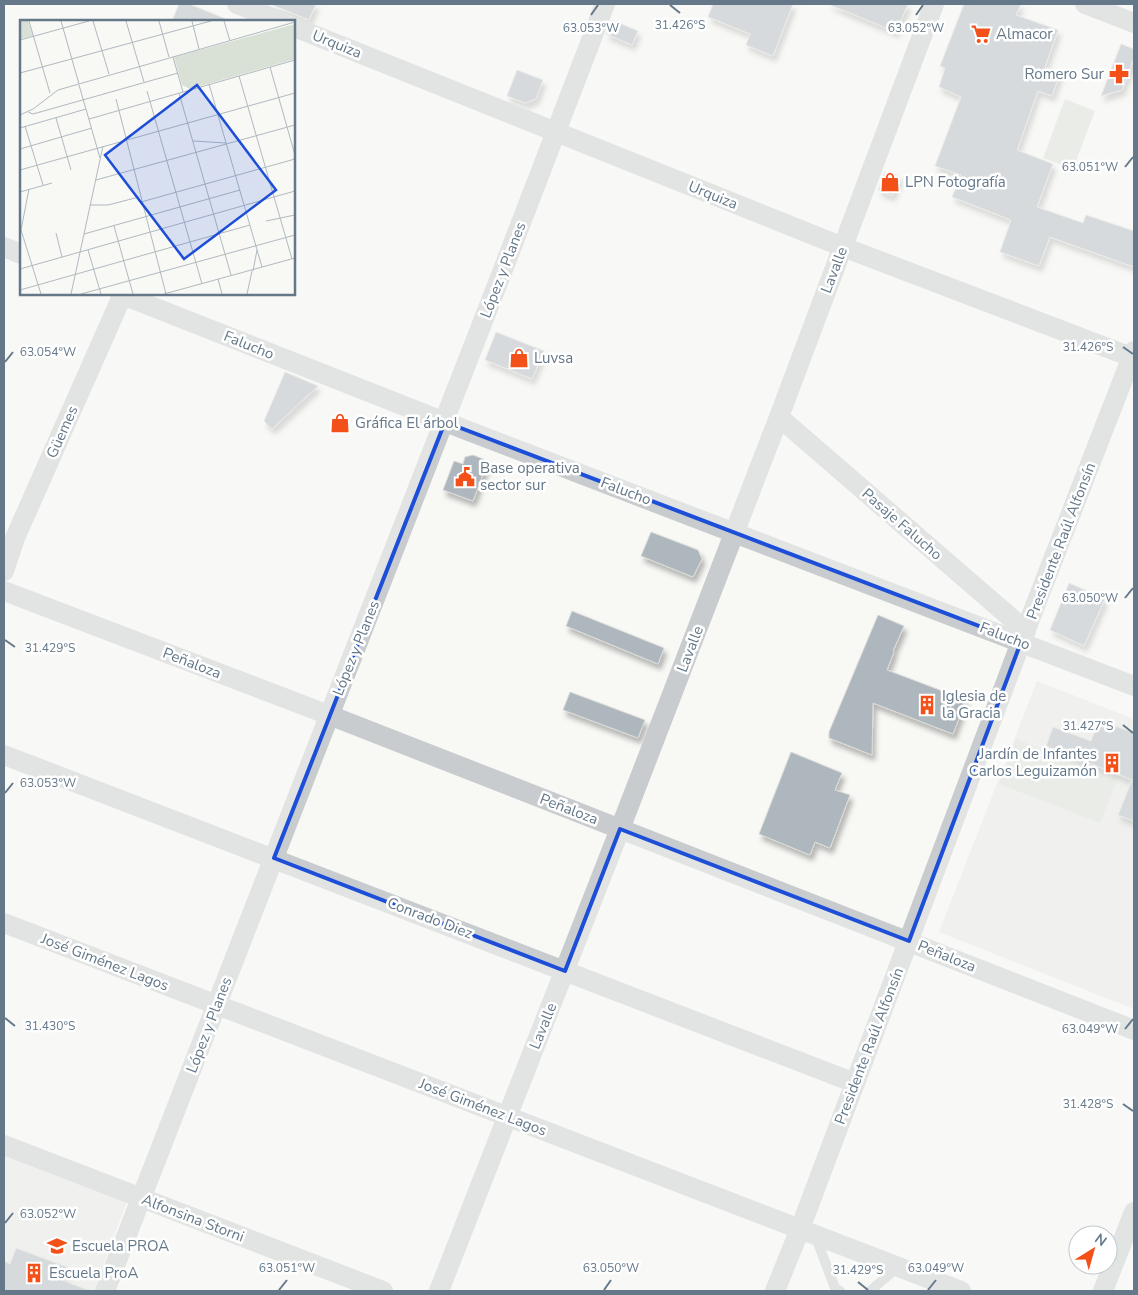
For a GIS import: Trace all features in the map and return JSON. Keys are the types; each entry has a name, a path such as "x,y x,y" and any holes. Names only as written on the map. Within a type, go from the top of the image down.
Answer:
{"street":[{"name":"López y Planes","path":"105,1291 445,422 605,4"},
{"name":"Lavalle","path":"439,1291 620,830 779,417 934,4"},
{"path":"1085,4 1134,23"},
{"path":"246,9 277,20"},
{"name":"Urquiza","path":"295,27 843,247 1134,356"},
{"path":"4,247 20,254"},
{"name":"Güemes","path":"4,571 9,536 122,295"},
{"name":"Falucho","path":"125,295 445,422 734,533 1024,636 1134,686"},
{"name":"Presidente Raúl Alfonsín","path":"775,1291 807,1232 855,1083 1024,636 1134,356"},
{"name":"Pasaje Falucho","path":"779,417 1024,636"},
{"name":"Peñaloza","path":"4,591 329,715 1134,1030"},
{"name":"Conrado Diez","path":"4,755 855,1083"},
{"name":"José Giménez Lagos","path":"4,923 961,1291"},
{"name":"Alfonsina Storni","path":"4,1145 383,1291"},
{"path":"1103,1291 1134,1212"}],"lane":[{"path":"807,1232 835,1288 840,1291"},
{"path":"870,1291 898,1267"}],"highlighted area":[{"path":"445,422 1021,642 909,941 620,829 565,971 274,858"}],"shaded area":[{"path":"1065,99 1095,111 1073,169 1043,158"},
{"path":"1037,681 1134,719 1134,1009 939,932"},
{"path":"1016,739 1118,778 1100,823 999,784"},
{"name":"Escuela PROA","path":"4,1155 127,1201 94,1291 4,1291"}],"building":[{"path":"179,4 189,4 229,20 172,20"},
{"path":"270,4 316,4 309,20"},
{"path":"713,4 793,4 773,56 746,45 750,34 708,17"},
{"path":"828,4 908,4 896,32"},
{"path":"964,4 1021,4 1016,15 1058,30 1045,67 1060,73 1052,96 1038,91 1017,150 1053,164 1037,207 1083,223 1086,215 1134,231 1134,267 1050,237 1039,266 1000,252 1011,220 952,197 961,175 935,166 961,97 939,87 945,68 940,66"},
{"path":"612,20 638,31 632,45 606,34"},
{"name":"Romero Sur","path":"1121,44 1134,49 1134,58 1122,90 1101,96"},
{"path":"517,70 543,80 536,99 525,103 507,96"},
{"name":"LPN Fotografía","path":"885,172 900,177 892,196 878,190"},
{"name":"Luvsa","path":"496,332 544,351 532,379 485,360"},
{"path":"285,372 318,386 272,429 264,421"},
{"name":"Base operativa sector sur","path":"473,455 488,461 473,501 443,490 454,461 463,464 465,457"},
{"path":"651,532 698,550 702,559 693,577 641,556"},
{"path":"1069,583 1105,599 1084,646 1050,630"},
{"path":"572,611 664,648 658,664 566,626"},
{"path":"878,615 904,626 887,670 966,700 953,734 873,703 872,755 829,738 829,732"},
{"path":"570,692 645,720 638,738 563,710"},
{"name":"Jardín de Infantes Carlos Leguizamón","path":"1099,720 1134,733 1134,821 1118,815 1132,780 1046,746 1053,727 1091,741"},
{"path":"791,752 842,773 835,790 850,795 830,848 815,842 810,855 759,834"},
{"name":"Escuela ProA","path":"16,1248 67,1267 62,1280 88,1291 4,1291 4,1261 10,1264"}],"place":[{"name":"Almacor","path":"981,34"},
{"name":"Romero Sur","path":"1119,74"},
{"name":"LPN Fotografía","path":"890,182"},
{"name":"Luvsa","path":"519,358"},
{"name":"Gráfica El árbol","path":"340,423"},
{"name":"Base operativa sector sur","path":"465,477"},
{"name":"Iglesia de la Gracia","path":"927,705"},
{"name":"Jardín de Infantes Carlos Leguizamón","path":"1112,763"},
{"name":"Escuela PROA","path":"57,1246"},
{"name":"Escuela ProA","path":"34,1273"}]}
